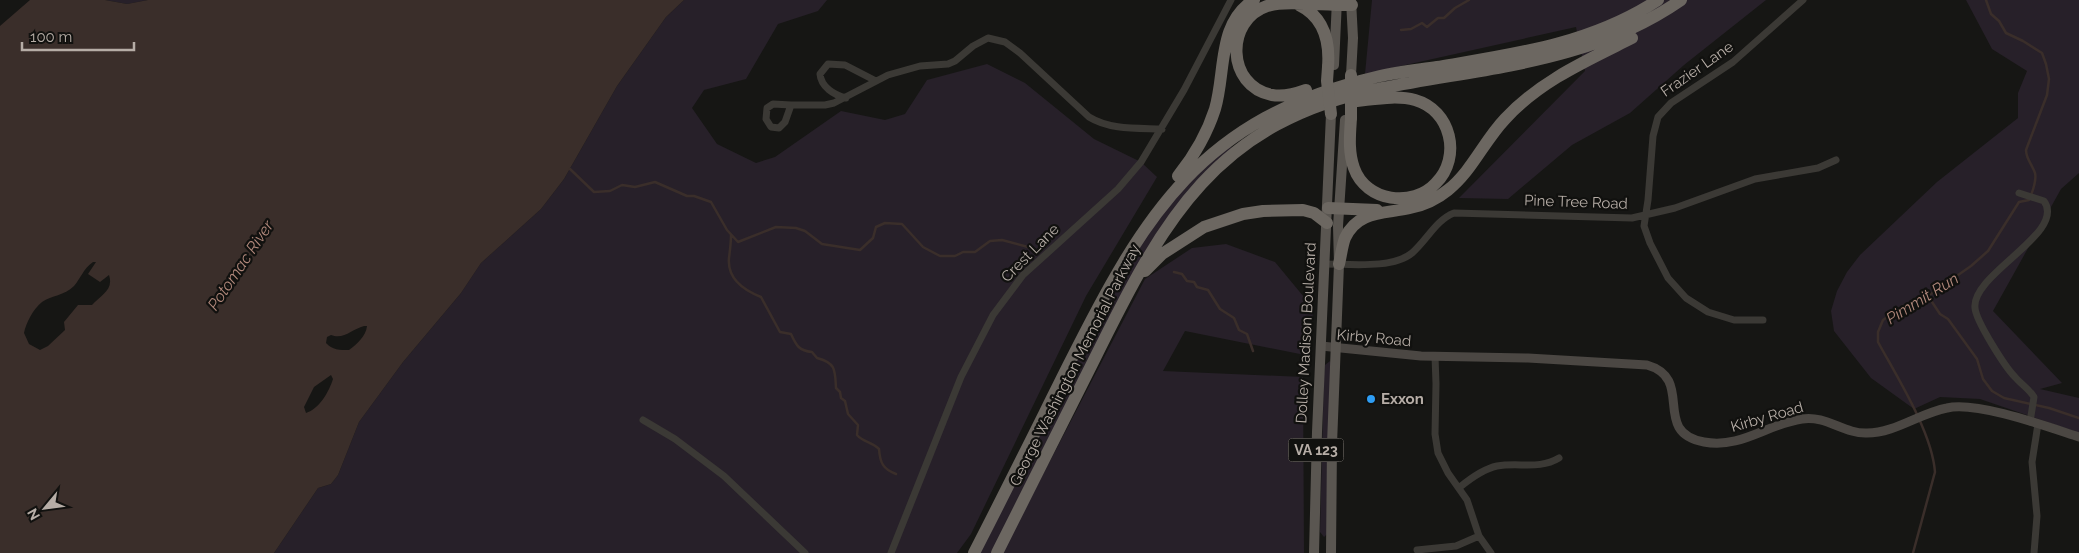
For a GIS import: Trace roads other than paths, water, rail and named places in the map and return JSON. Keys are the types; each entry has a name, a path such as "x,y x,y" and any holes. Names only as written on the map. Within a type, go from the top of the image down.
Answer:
{"highway":[{"path":"1154,216 1172,184 1193,157 1206,134 1220,92 1225,47 1230,29 1241,11 1254,0"},
{"name":"George Washington Memorial Parkway","path":"974,553 1095,311 1130,251 1180,183 1226,142 1255,122 1291,104 1322,92 1379,76 1519,54 1554,46 1602,30 1658,0"},
{"name":"George Washington Memorial Parkway","path":"997,553 1143,264 1168,225 1190,196 1232,154 1258,135 1295,115 1322,104 1380,89 1498,69 1584,48 1634,28 1681,0"},
{"path":"1339,264 1345,239 1354,226 1368,216 1421,205 1444,193 1464,174 1498,126 1531,94 1560,74 1646,30 1688,0"},
{"path":"1352,2 1280,3 1267,6 1252,14 1240,29 1236,43 1237,60 1243,74 1254,86 1265,93 1281,96 1325,85 1379,76"},
{"path":"1296,4 1311,13 1324,30 1329,47 1331,66 1328,81 1331,119"},
{"path":"1322,104 1401,98 1416,100 1428,106 1440,117 1450,138 1449,160 1442,176 1431,188 1411,197 1394,198 1374,191 1363,183 1354,168 1351,150 1348,119 1351,75"},
{"path":"1334,208 1392,211"},
{"path":"1123,301 1150,265 1162,254 1183,239 1215,222 1263,211 1303,210 1314,212 1327,223"}],"main road":[{"path":"1351,75 1352,2"},
{"path":"1331,66 1337,3"},
{"name":"Dolley Madison Boulevard","path":"1331,119 1334,208 1339,264 1331,549"},
{"name":"Dolley Madison Boulevard","path":"1314,549 1316,441 1327,223 1334,208 1348,119"},
{"name":"Kirby Road","path":"1321,346 1435,356 1566,360 1639,364 1652,367 1661,371 1670,382 1674,416 1681,430 1696,440 1709,442 1727,443 1744,440 1802,419 1823,420 1851,431 1866,434 1884,430 1947,408 1961,407 2033,421 2079,437"},
{"path":"1314,549 1331,549"}],"street":[{"name":"Crest Lane","path":"891,553 961,377 993,315 1023,275 1129,178 1162,129 1231,0"},
{"name":"Frazier Lane","path":"1763,320 1747,321 1720,316 1686,298 1668,278 1644,226 1653,136 1658,117 1670,103 1733,62 1804,0"},
{"path":"791,105 824,105 846,98 888,75 914,68 948,64 962,57 982,40 995,39 1020,53 1088,117 1097,122 1114,126 1162,129"},
{"path":"846,98 832,92 824,85 820,74 828,64 845,65 876,81"},
{"name":"Pine Tree Road","path":"1325,264 1387,263 1405,258 1413,252 1442,220 1454,213 1616,218 1646,216 1683,206 1755,179 1818,168 1836,160"},
{"path":"2019,193 2040,200 2047,207 2046,215 2040,230 1985,284 1978,293 1974,306 1981,324 2009,369 2032,394 2034,400 2032,462 2037,516 2034,553"},
{"path":"1435,356 1436,443 1442,464 1460,487 1473,513 1480,536 1491,553"},
{"path":"643,420 675,439 732,483 805,553"},
{"path":"1460,487 1475,475 1496,466 1543,465 1559,458"},
{"path":"1417,550 1456,546 1480,536"}],"water":[{"name":"Potomac River","path":"30,0 105,0 127,4 148,0 684,0 666,17 617,86 564,179 541,209 481,263 461,293 403,362 359,422 338,475 331,484 318,488 274,553 0,553 0,26","holes":["93,262 96,262 88,274 100,282 109,275 110,285 106,292 92,305 78,305 64,322 65,330 48,346 40,350 29,344 24,333 28,321 36,308 42,302 62,294 74,286","367,326 363,336 349,350 339,350 326,343 327,337 331,335 344,335 360,327","331,375 333,379 323,399 315,408 306,413 304,407 314,387"]}],"waterway":[{"path":"1401,30 1411,29 1422,23 1427,27 1438,18 1444,18 1455,8 1469,0"},
{"name":"Pimmit Run","path":"1913,553 1935,472 1932,456 1921,423 1878,342 1878,332 1883,320 1903,306 1928,296 1971,266 1988,251 2019,202 2029,200 2034,187 2035,173 2026,150 2047,95 2049,79 2042,53 2006,33 1999,21 1991,14 1986,0"},
{"path":"570,169 594,192 610,191 622,185 635,187 655,182 687,196 694,196 711,202 727,230 738,242 776,227 796,228 805,231 822,244 860,250 873,238 876,227 885,223 902,224 923,247 940,256 955,256 963,252 975,252 990,241 1002,240 1028,247"},
{"path":"731,235 729,265 734,278 742,287 761,297 780,332 791,334 801,349 812,352 817,358 831,365 835,372 836,388 840,392 841,398 845,401 848,414 858,425 857,435 879,449 883,465 896,474"},
{"path":"1174,272 1182,274 1187,281 1194,282 1197,287 1208,290 1220,309 1234,318 1239,330 1247,334 1253,351"},
{"path":"1928,296 1940,314 1948,319 1977,359 1983,379 1992,391 2004,398 2049,408 2079,418"}],"place":[{"name":"Exxon","path":"1371,399"}]}
